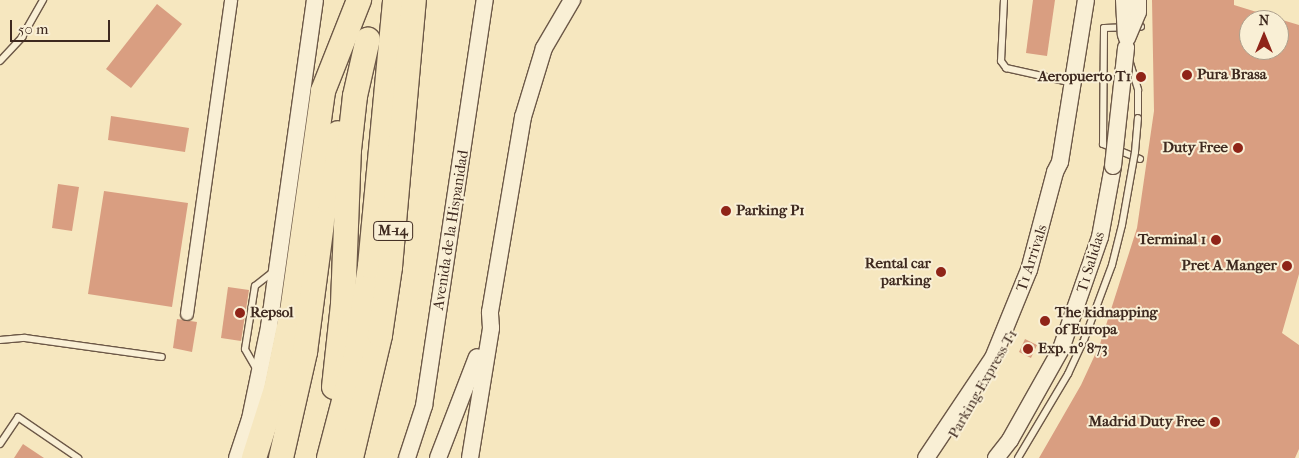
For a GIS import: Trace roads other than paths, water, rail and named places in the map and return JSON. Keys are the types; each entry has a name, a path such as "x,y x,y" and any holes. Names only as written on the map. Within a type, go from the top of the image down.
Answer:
{"highway":[{"path":"254,458 276,389 292,312 323,91 341,40 359,0"},
{"path":"281,458 305,352 323,216 349,84 368,39 390,0"},
{"name":"M-14","path":"329,458 357,351 367,285 395,0"},
{"name":"M-14","path":"351,458 380,335 390,267 414,0"},
{"path":"322,458 339,350 354,105 368,39"},
{"path":"323,216 327,146 341,40"}],"street":[{"path":"187,314 231,0"},
{"path":"237,458 250,419 277,268 315,0"},
{"name":"Avenida de la Hispanidad","path":"407,458 424,406 486,0"},
{"path":"438,458 474,370 490,312 530,86 544,48 572,0"},
{"name":"T1 Arrivals","path":"926,458 959,413 993,358 1009,324 1030,270 1055,172 1060,162 1082,36 1086,0"},
{"path":"1124,0 1126,43"},
{"path":"1126,43 1138,12 1138,0"},
{"name":"T1 Salidas","path":"996,458 1014,433 1061,349 1098,245 1113,166 1126,43"},
{"name":"Parking Express T1","path":"937,458 968,415 1017,327 1051,228 1063,174 1060,162"},
{"path":"470,458 491,328 490,312"}],"lane":[{"path":"0,61 22,37 43,0"},
{"path":"1004,0 1001,61 1006,68 1074,83"},
{"path":"1140,159 1103,144 1104,28 1141,27"},
{"path":"1018,458 1068,374 1112,265 1135,152 1138,118 1138,90 1126,43"},
{"path":"0,340 25,338 162,357"},
{"path":"0,444 18,417 78,458"}],"place":[{"name":"Pura Brasa","path":"1187,75"},
{"name":"Aeropuerto T1","path":"1141,77"},
{"name":"Duty Free","path":"1238,148"},
{"name":"Parking P1","path":"726,211"},
{"name":"Terminal 1","path":"1216,240"},
{"name":"Pret A Manger","path":"1287,266"},
{"name":"Rental car parking","path":"941,272"},
{"name":"Repsol","path":"240,313"},
{"name":"The kidnapping of Europa","path":"1045,321"},
{"name":"Exp. nº 873","path":"1028,349"},
{"name":"Madrid Duty Free","path":"1215,422"}]}
